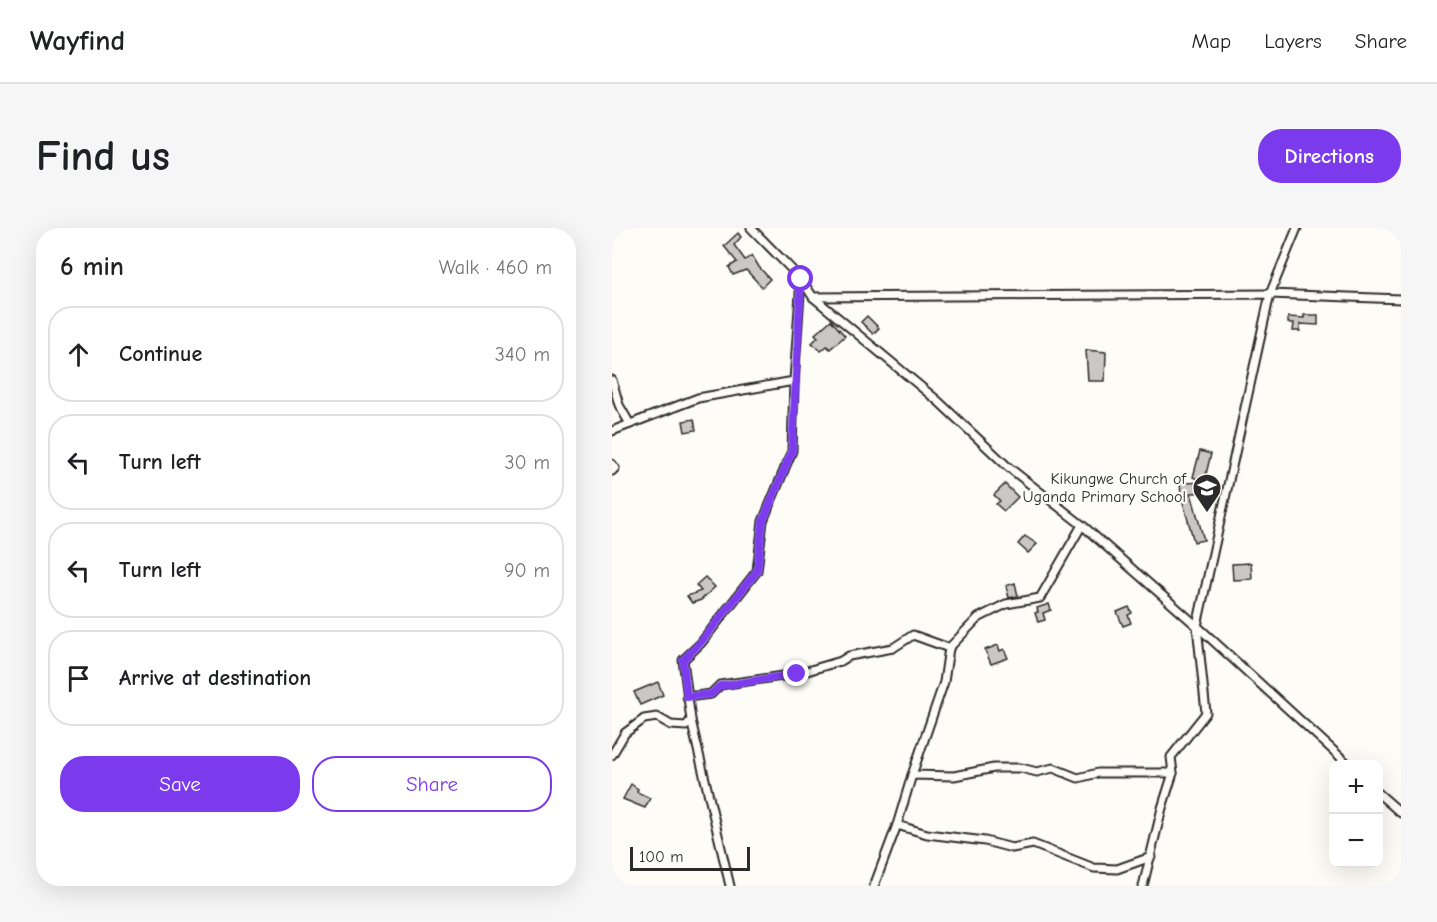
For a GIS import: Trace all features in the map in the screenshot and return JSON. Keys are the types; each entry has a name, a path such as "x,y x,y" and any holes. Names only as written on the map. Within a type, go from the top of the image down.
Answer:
{"street":[{"path":"751,228 801,279 813,297 938,401 1007,466 1082,525 1197,626 1343,760"},
{"path":"1143,886 1173,773 1172,757 1206,713 1197,626 1270,294 1297,228"},
{"path":"730,886 691,720 683,660 701,642 757,571 763,521 792,451 801,279"},
{"path":"813,297 1270,294 1401,298"},
{"path":"612,380 619,405 630,424"},
{"path":"612,431 698,398 794,381"},
{"path":"612,464 615,468 612,471"},
{"path":"874,886 897,825 944,682 949,648 978,618 1006,604 1040,598 1082,525"},
{"path":"687,697 711,694 720,686 797,674 842,662 849,656 893,648 914,635 949,648"},
{"path":"612,755 626,733 644,719 657,717 671,725 686,726 691,720"},
{"path":"912,776 954,776 994,768 1021,768 1037,772 1053,768 1078,778 1098,772 1173,773"},
{"path":"1383,797 1401,813"},
{"path":"897,825 927,834 985,840 1012,848 1033,844 1094,868 1117,869 1150,857"}],"building":[{"path":"738,233 741,237 734,245 745,260 752,255 770,279 762,287 746,270 733,275 729,267 737,262 724,246"},
{"path":"1304,315 1318,315 1318,325 1300,324 1300,331 1293,331 1294,323 1288,323 1288,317 1304,318"},
{"path":"867,316 879,328 873,334 861,322"},
{"path":"831,320 845,336 830,349 827,346 821,351 812,343 818,337 815,334"},
{"path":"1086,350 1106,352 1105,381 1088,381"},
{"path":"694,419 696,430 685,432 683,421"},
{"path":"1200,451 1211,454 1204,482 1193,477"},
{"path":"1213,482 1213,492 1191,493 1204,540 1194,542 1180,483"},
{"path":"1005,484 1018,497 1004,511 996,504 1000,501 994,495"},
{"path":"1025,536 1037,544 1028,553 1018,544"},
{"path":"1251,563 1252,579 1233,580 1232,564"},
{"path":"705,577 715,587 701,600 692,603 687,596 701,591 696,585"},
{"path":"1015,583 1018,596 1009,598 1006,586"},
{"path":"1049,604 1051,610 1043,613 1045,620 1038,622 1035,613 1038,612 1037,608"},
{"path":"1129,607 1132,613 1128,615 1131,623 1123,626 1117,612"},
{"path":"998,645 1000,651 1004,649 1008,658 991,664 985,650"},
{"path":"658,682 663,695 640,705 634,692"},
{"path":"631,784 638,789 637,792 650,798 645,808 623,799"}],"place":[{"name":"Kikungwe Church of Uganda Primary School","path":"1207,514"}],"route":[{"path":"797,674 720,686 711,694 687,697 683,660 701,642 757,571 763,521 792,451 801,279"}]}
